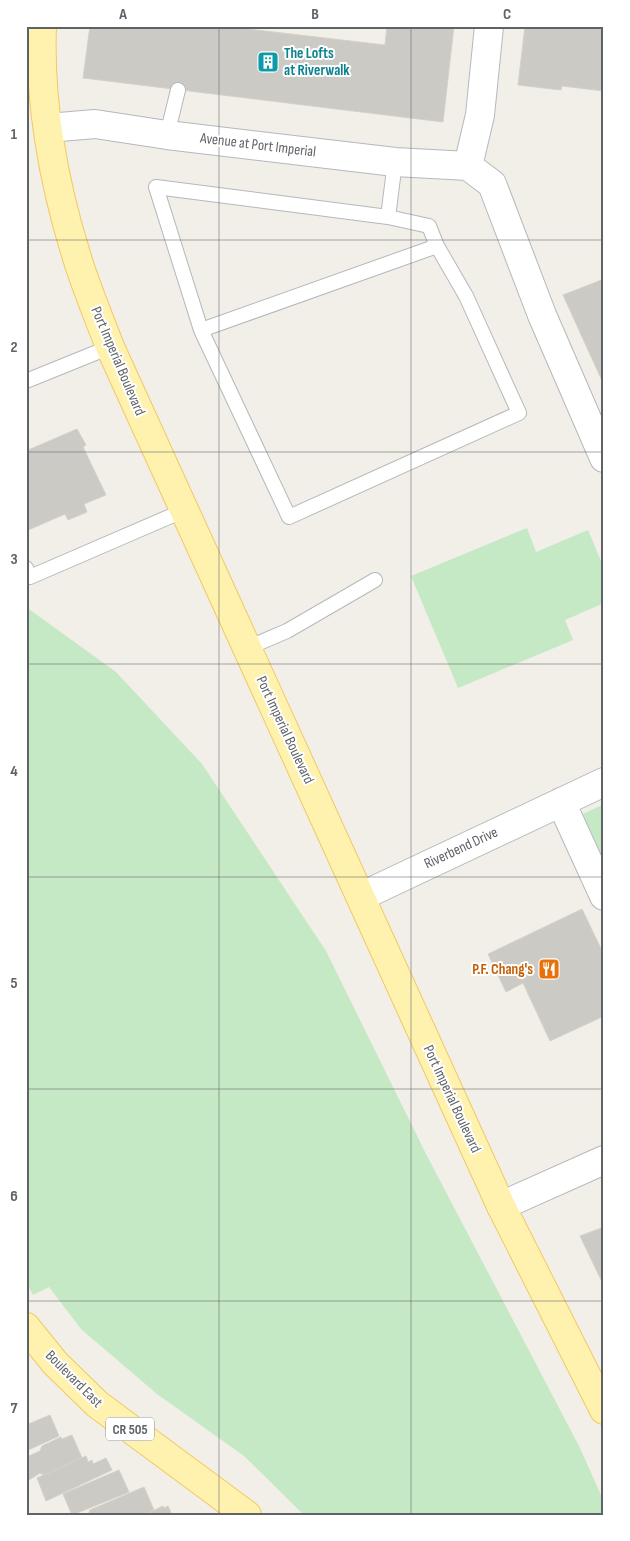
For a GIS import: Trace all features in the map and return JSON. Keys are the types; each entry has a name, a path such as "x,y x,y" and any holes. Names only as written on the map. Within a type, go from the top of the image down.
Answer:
{"main road":[{"name":"Port Imperial Boulevard","path":"42,26 41,50 48,128 74,251 110,347 502,1206 604,1410"},
{"name":"Boulevard East","path":"26,1328 55,1364 97,1404 247,1515"}],"street":[{"path":"489,26 480,115 468,166 492,184 542,315 604,458"},
{"name":"Avenue at Port Imperial","path":"48,128 95,124 167,135 395,162 468,166"},
{"name":"Riverbend Drive","path":"362,896 604,782"},
{"path":"560,802 604,896"},
{"path":"502,1206 604,1160"}],"lane":[{"path":"167,135 178,90"},
{"path":"388,217 395,162"},
{"path":"156,187 388,217 429,226 437,246 466,296 519,413 289,517 201,330 156,187"},
{"path":"201,330 437,246"},
{"path":"26,381 110,347"},
{"path":"26,568 30,577 185,510"},
{"path":"246,648 287,631 375,580"}],"green space":[{"path":"527,528 536,552 588,530 604,568 604,603 565,620 573,640 458,688 411,576"},
{"path":"26,607 116,672 202,764 326,951 426,1154 580,1448 604,1502 604,1515 304,1515 244,1456 157,1394 81,1329 49,1287 33,1295 26,1282"},
{"path":"604,804 604,860 583,814"}],"building":[{"name":"The Lofts at Riverwalk","path":"90,26 222,26 385,45 387,26 454,26 443,122 83,78"},
{"path":"525,26 604,26 604,91 562,86 561,90 518,85"},
{"path":"604,279 604,385 563,295"},
{"path":"77,429 86,445 83,447 106,495 84,504 87,512 68,520 65,514 26,531 26,451"},
{"name":"P.F. Chang's","path":"582,909 604,955 604,1016 550,1041 523,983 506,992 488,954"},
{"path":"604,1227 604,1286 580,1236"},
{"path":"50,1415 59,1436 26,1451 26,1425"},
{"path":"72,1435 82,1458 44,1475 40,1473 26,1482 26,1453 29,1456 40,1451 42,1446 61,1437 62,1439"},
{"path":"86,1456 88,1462 92,1460 93,1464 106,1458 112,1470 46,1501 37,1478"},
{"path":"119,1470 129,1492 72,1515 63,1494"},
{"path":"144,1487 154,1510 143,1515 88,1515 90,1510"},
{"path":"163,1506 164,1508 168,1506 172,1515 145,1515"}],"place":[{"name":"The Lofts at Riverwalk","path":"268,62"},
{"name":"P.F. Chang's","path":"549,969"}]}
